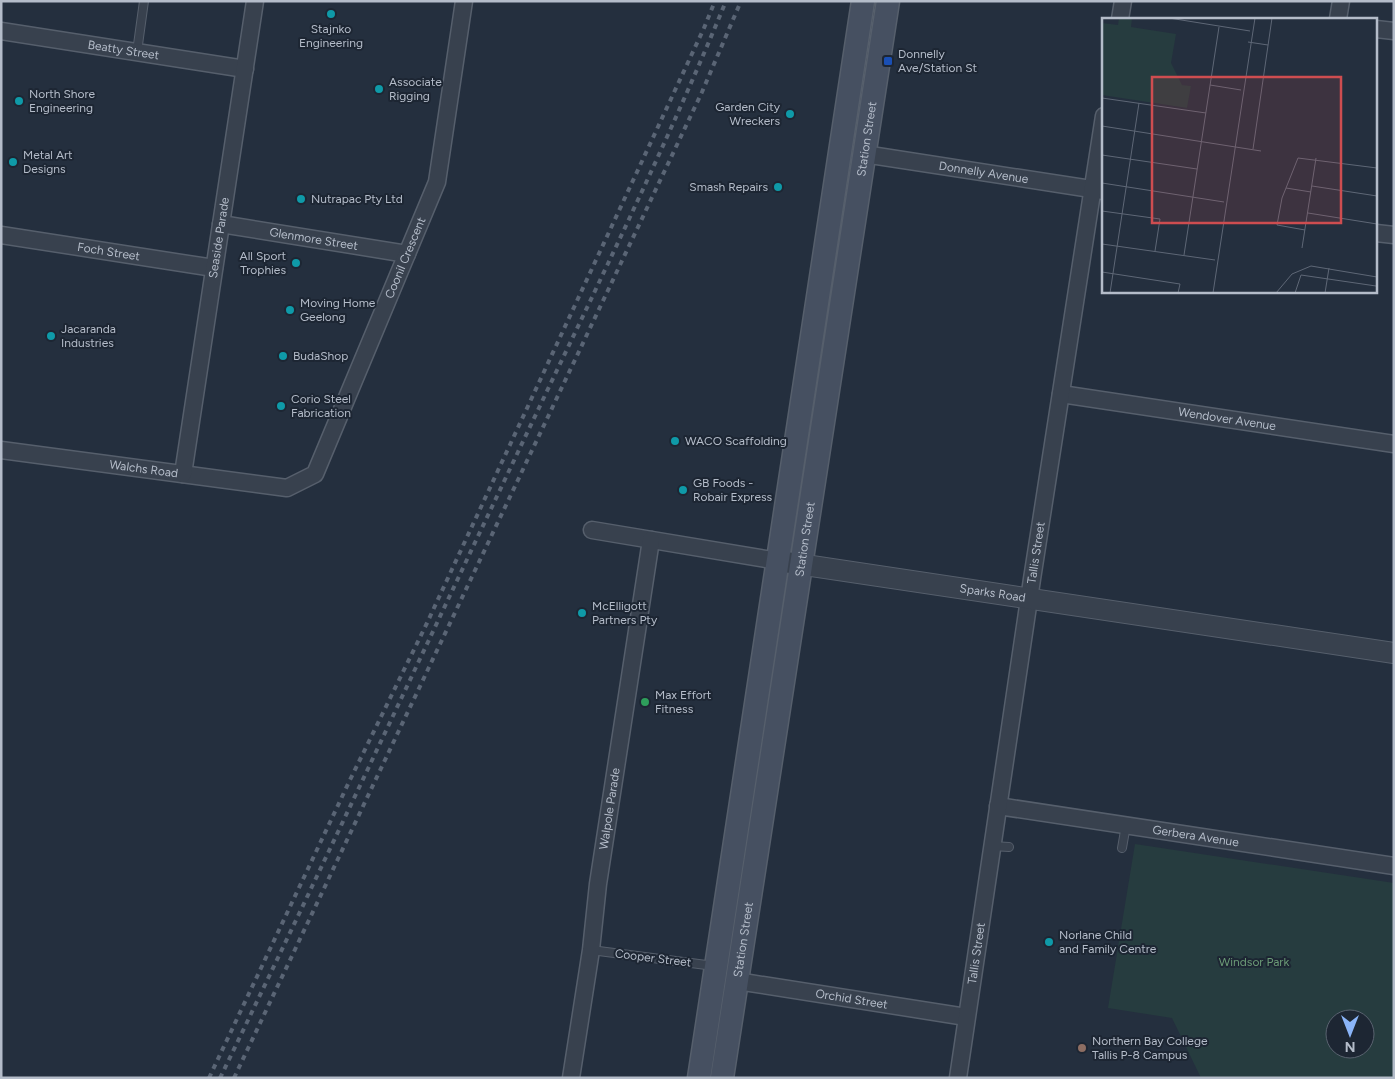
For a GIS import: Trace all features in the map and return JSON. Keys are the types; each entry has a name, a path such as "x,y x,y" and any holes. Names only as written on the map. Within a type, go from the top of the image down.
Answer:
{"main road":[{"name":"Station Street","path":"699,1078 863,1"},
{"name":"Station Street","path":"722,1078 888,1"}],"street":[{"name":"Seaside Parade","path":"184,474 255,1"},
{"name":"Coonil Crescent","path":"287,488 315,474 437,182 464,1"},
{"path":"1120,18 1122,1"},
{"path":"1338,18 1341,1"},
{"path":"1378,29 1394,31"},
{"name":"Beatty Street","path":"1,31 245,69"},
{"name":"Tallis Street","path":"958,1078 1060,394 1098,190 1102,141"},
{"name":"Donnelly Avenue","path":"864,154 1098,190"},
{"name":"Glenmore Street","path":"221,224 407,254"},
{"path":"1378,233 1394,236"},
{"name":"Foch Street","path":"1,235 214,268"},
{"name":"Wendover Avenue","path":"1060,394 1394,444"},
{"name":"Walchs Road","path":"1,450 287,488"},
{"name":"Sparks Road","path":"592,530 778,561 1394,653"},
{"name":"Walpole Parade","path":"571,1078 591,950 598,884 651,540"},
{"name":"Gerbera Avenue","path":"998,806 1394,866"},
{"name":"Orchid Street","path":"737,981 966,1017"}],"lane":[{"path":"137,52 144,1"},
{"path":"1122,848 1126,825"},
{"path":"992,846 1009,847"},
{"name":"Cooper Street","path":"591,950 716,966"}],"green space":[{"name":"Windsor Park","path":"1135,844 1394,883 1394,1078 1201,1078 1172,1018 1108,1008"}],"railway":[{"path":"209,1078 349,782 427,623 715,1"},
{"path":"220,1078 625,228 677,115 726,1"},
{"path":"234,1078 702,92 741,1"}],"place":[{"name":"Stajnko Engineering","path":"331,14"},
{"name":"Donnelly Ave/Station St","path":"888,61"},
{"name":"Associate Rigging","path":"379,89"},
{"name":"North Shore Engineering","path":"19,101"},
{"name":"Garden City Wreckers","path":"790,114"},
{"name":"Metal Art Designs","path":"13,162"},
{"name":"Smash Repairs","path":"778,187"},
{"name":"Nutrapac Pty Ltd","path":"301,199"},
{"name":"All Sport Trophies","path":"296,263"},
{"name":"Moving Home Geelong","path":"290,310"},
{"name":"Jacaranda Industries","path":"51,336"},
{"name":"BudaShop","path":"283,356"},
{"name":"Corio Steel Fabrication","path":"281,406"},
{"name":"WACO Scaffolding","path":"675,441"},
{"name":"GB Foods - Robair Express","path":"683,490"},
{"name":"McElligott Partners Pty","path":"582,613"},
{"name":"Max Effort Fitness","path":"645,702"},
{"name":"Norlane Child and Family Centre","path":"1049,942"},
{"name":"Northern Bay College Tallis P-8 Campus","path":"1082,1048"}]}
